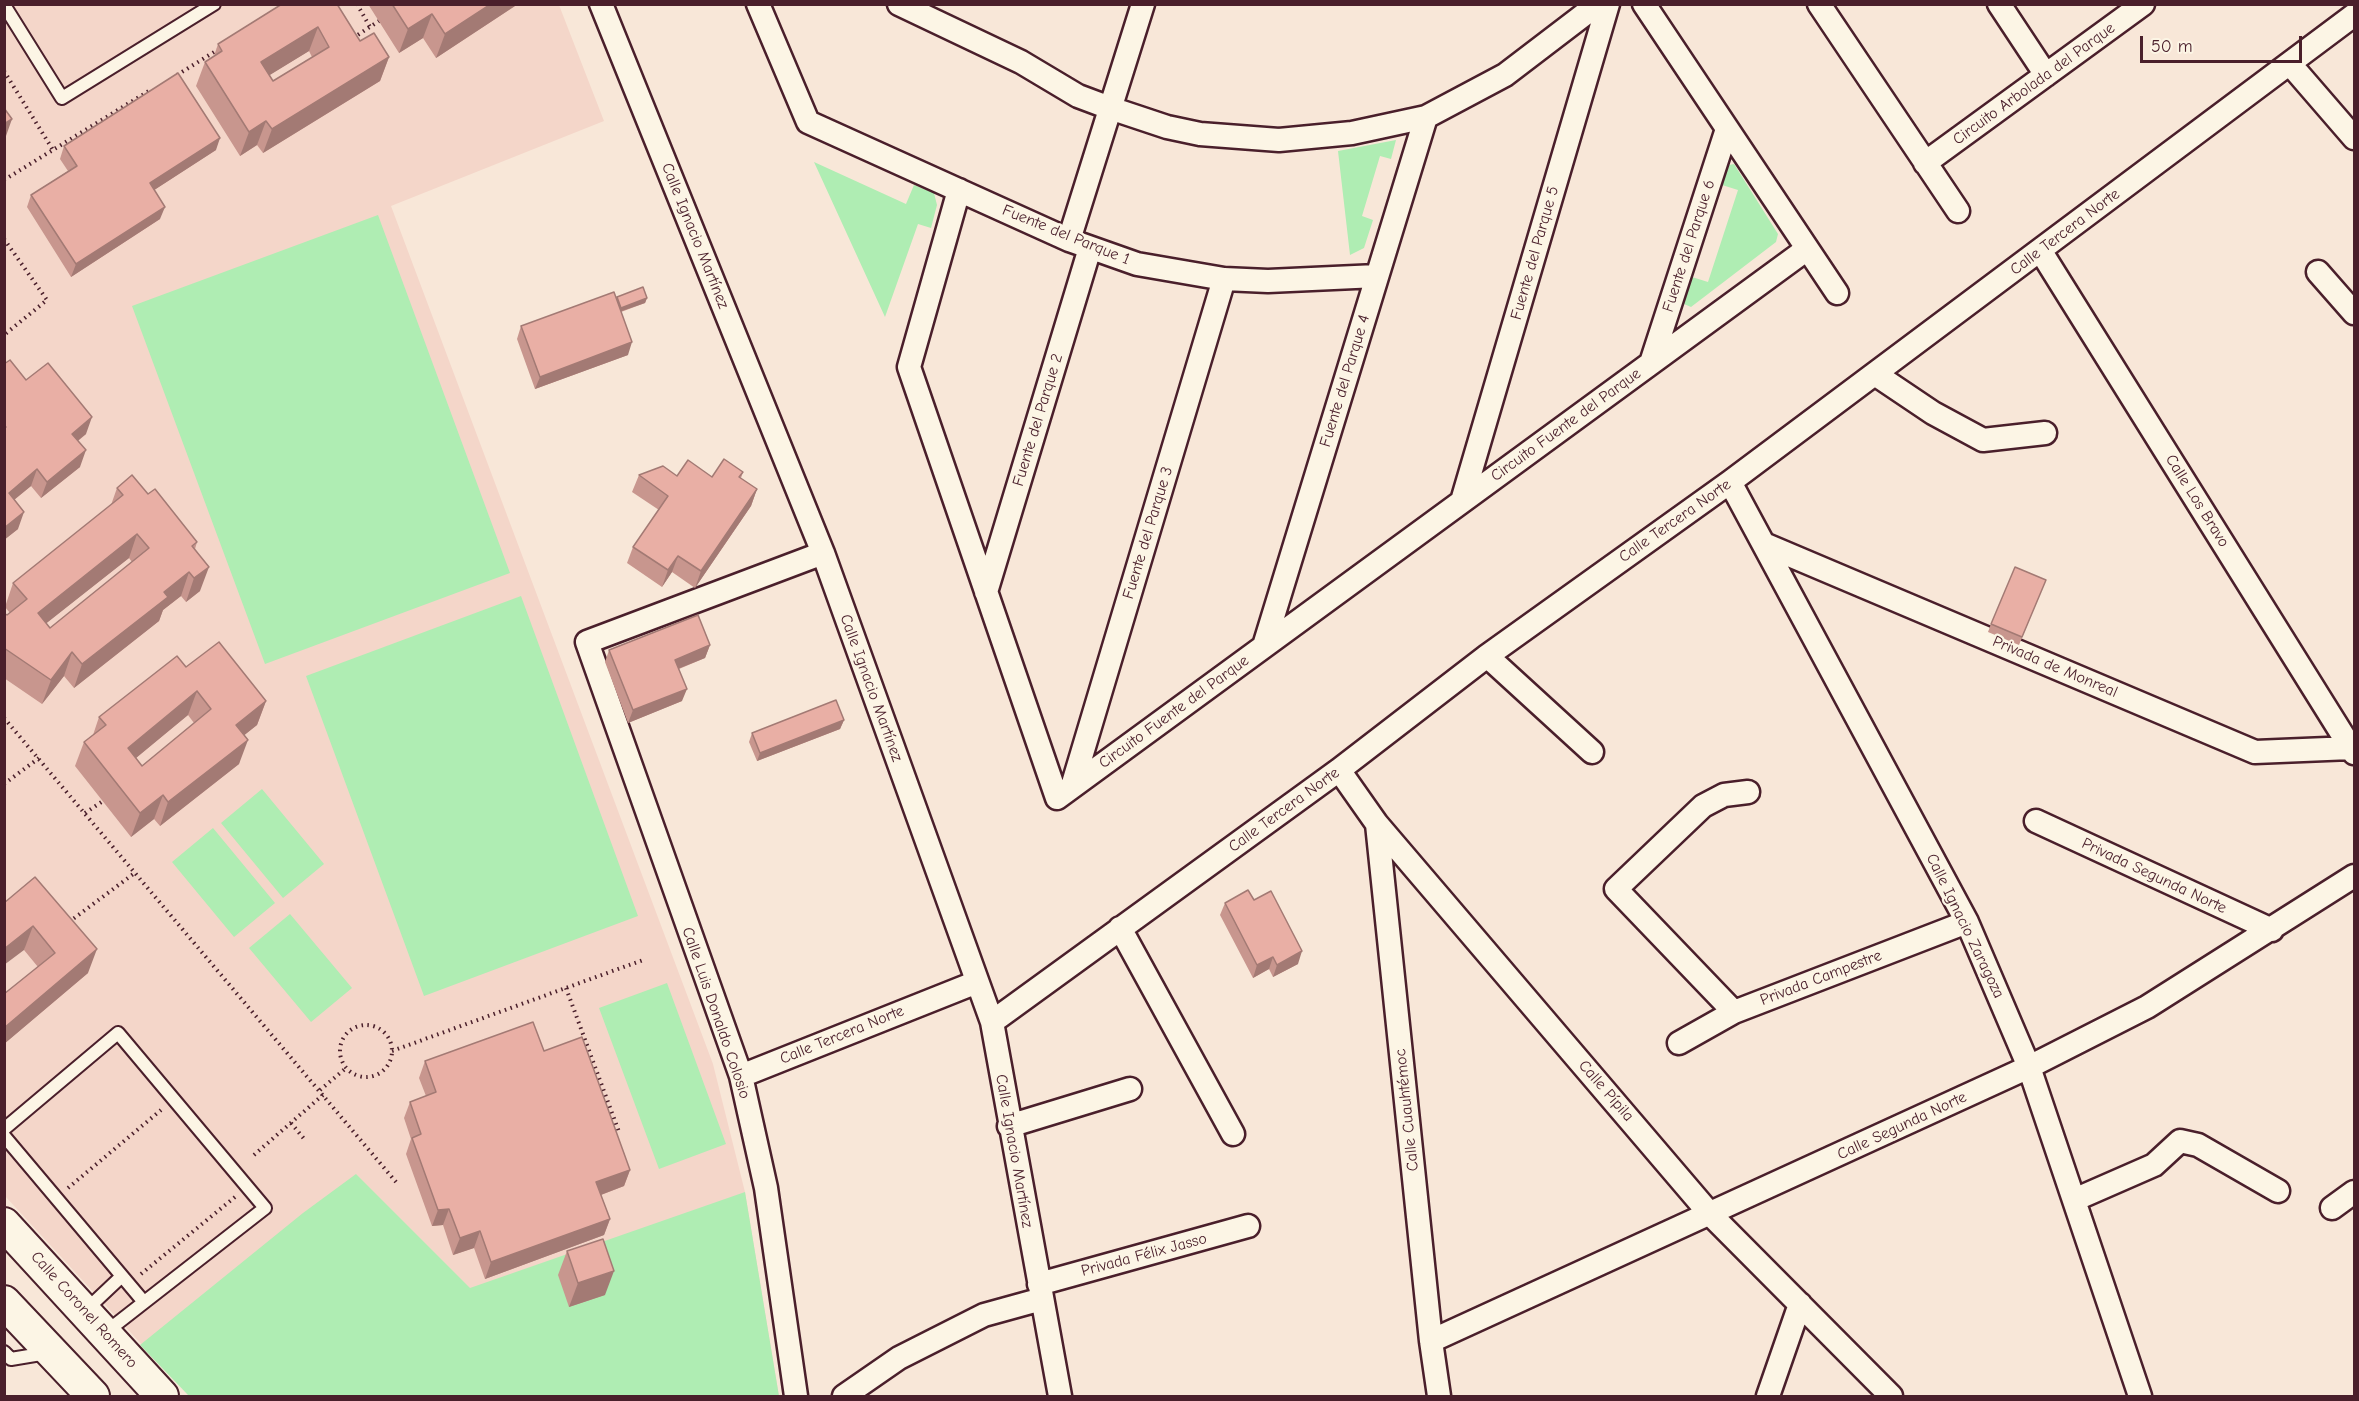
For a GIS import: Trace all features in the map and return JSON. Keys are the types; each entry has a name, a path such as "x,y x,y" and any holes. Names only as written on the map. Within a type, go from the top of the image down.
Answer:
{"main road":[{"name":"Calle Coronel Romero","path":"4,1224 162,1396"},
{"path":"4,1302 93,1396"}],"street":[{"name":"Calle Ignacio Martínez","path":"601,4 823,553 992,1022 1009,1126 1060,1396"},
{"name":"Fuente del Parque 1","path":"758,4 808,122 1069,240 1137,264 1224,279 1268,281 1377,276"},
{"path":"899,4 1021,62 1078,96 1110,108 1189,131 1257,139 1311,138 1426,117 1451,101 1504,75 1598,4"},
{"path":"1069,240 1143,4"},
{"name":"Fuente del Parque 5","path":"1462,501 1608,4"},
{"path":"1644,4 1837,293"},
{"path":"1819,4 1958,211"},
{"path":"1999,4 2046,75"},
{"name":"Circuito Arbolada del Parque","path":"1925,163 2143,4"},
{"name":"Calle Tercera Norte","path":"992,1022 1339,770 1487,656 1730,482 2355,15"},
{"path":"2290,64 2355,138"},
{"name":"Fuente del Parque 4","path":"1264,646 1426,117"},
{"name":"Fuente del Parque 6","path":"1651,363 1727,129"},
{"path":"959,190 909,367 1057,798 1072,787"},
{"name":"Fuente del Parque 2","path":"986,592 1090,248"},
{"name":"Circuito Fuente del Parque","path":"1072,787 1807,249"},
{"name":"Calle Los Bravo","path":"2040,250 2353,750"},
{"path":"2318,272 2355,313"},
{"name":"Fuente del Parque 3","path":"1072,787 1224,279"},
{"path":"1875,374 1933,413 1983,440 2045,433"},
{"name":"Calle Ignacio Zaragoza","path":"1730,482 1766,545 1966,922 2029,1067 2140,1396"},
{"name":"Privada de Monreal","path":"1766,545 2255,752 2353,750"},
{"name":"Calle Luis Donaldo Colosio","path":"796,1396 766,1188 741,1076 587,642 823,553"},
{"path":"1487,656 1592,752"},
{"name":"Calle Pípila","path":"1339,770 1377,824 1710,1214 1891,1396"},
{"path":"1734,1012 1616,889 1703,806 1724,795 1748,792"},
{"name":"Privada Segunda Norte","path":"2036,821 2272,930"},
{"name":"Calle Cuauhtémoc","path":"1377,824 1431,1341 1439,1396"},
{"name":"Calle Segunda Norte","path":"1431,1341 2029,1067 2147,1006 2272,930 2355,876"},
{"name":"Privada Campestre","path":"1679,1043 1734,1012 1966,922"},
{"path":"1120,928 1233,1134"},
{"name":"Calle Tercera Norte","path":"741,1076 977,982"},
{"path":"1009,1126 1130,1089"},
{"path":"2074,1200 2154,1165 2180,1141 2198,1145 2278,1191"},
{"path":"2332,1208 2355,1192"},
{"name":"Privada Félix Jasso","path":"844,1396 899,1359 984,1315 1040,1292 1248,1226"},
{"path":"1768,1396 1800,1304"}],"lane":[{"path":"4,5 62,98 214,4"},
{"path":"4,1129 118,1033 265,1208 143,1301 95,1322"},
{"path":"4,1136 143,1301"},
{"path":"95,1322 125,1280"},
{"path":"4,1352 11,1359 51,1352"}],"path":[{"path":"357,4 370,27"},
{"path":"347,42 379,21"},
{"path":"172,77 222,47"},
{"path":"4,71 53,150"},
{"path":"4,180 162,83"},
{"path":"4,239 47,300 4,335"},
{"path":"4,718 396,1182"},
{"path":"4,784 39,758"},
{"path":"85,813 103,801"},
{"path":"63,927 136,872"},
{"path":"392,1051 643,960"},
{"path":"566,988 619,1132"},
{"path":"367,1025 383,1031 389,1037 392,1051 390,1062 378,1074 361,1077 346,1068 342,1060 342,1044 345,1036 359,1026 367,1025"},
{"path":"320,1090 346,1068"},
{"path":"254,1155 324,1094"},
{"path":"56,1198 174,1100"},
{"path":"291,1123 305,1140"},
{"path":"125,1280 247,1186"}],"shaded area":[{"path":"5,5 559,5 604,121 391,206 713,1064 745,1192 779,1396 189,1396 5,1196"}],"green space":[{"path":"1396,140 1391,159 1380,156 1362,216 1373,220 1364,248 1350,255 1338,151"},
{"path":"814,162 906,204 914,185 934,193 937,205 931,228 918,224 885,317"},
{"path":"1734,164 1778,234 1776,242 1691,307 1684,304 1692,277 1708,282 1738,190 1722,185 1729,165"},
{"path":"378,215 510,573 265,664 132,306"},
{"path":"521,596 638,916 424,996 306,676"},
{"path":"262,789 324,864 283,898 221,823"},
{"path":"213,828 275,903 234,937 172,862"},
{"path":"290,914 352,988 311,1022 249,948"},
{"path":"667,983 726,1144 659,1169 599,1008"},
{"path":"356,1174 470,1288 745,1192 779,1396 189,1396 140,1345 303,1213"}],"building":[{"path":"282,4 337,4 360,41 374,33 389,57 272,129 266,121 249,132 205,62 222,51 218,44","holes":["318,27 329,47 273,81 261,62"]},
{"path":"392,4 491,4 445,34 432,14 408,29"},
{"path":"178,73 220,138 150,183 165,207 76,264 31,195 77,166 64,146"},
{"path":"4,108 12,119 4,124"},
{"path":"643,287 647,298 621,308 617,297"},
{"path":"614,292 632,342 540,377 521,326"},
{"path":"10,360 26,380 48,363 92,417 72,434 86,450 47,482 37,469 9,493 24,512 4,528 4,428 6,427 4,425 4,364"},
{"path":"724,459 743,472 739,477 757,489 701,571 678,556 668,570 633,547 668,496 639,475 663,466 677,476 688,460 712,477"},
{"path":"132,475 148,494 155,489 197,542 192,546 209,567 194,578 189,572 164,592 168,597 82,664 72,652 51,680 4,648 4,613 7,615 27,599 13,583 123,495 117,488","holes":["137,534 149,548 50,628 38,613"]},
{"path":"2015,567 2046,580 2022,637 1991,624"},
{"path":"698,615 710,645 675,660 687,689 633,710 609,650"},
{"path":"219,642 266,701 236,725 248,740 168,802 163,795 140,813 84,742 106,725 99,717 177,656 186,667","holes":["197,691 211,709 142,766 128,748"]},
{"path":"836,700 844,720 760,753 752,733"},
{"path":"35,877 97,949 4,1028 4,994 55,953 33,926 4,949 4,903"},
{"path":"1248,890 1254,900 1271,891 1302,951 1277,965 1273,957 1257,965 1225,903"},
{"path":"533,1022 544,1051 582,1037 630,1170 596,1182 610,1219 491,1262 480,1231 460,1238 449,1209 438,1210 412,1138 421,1134 410,1102 436,1092 425,1061"},
{"path":"603,1239 614,1271 578,1283 567,1251"}]}
